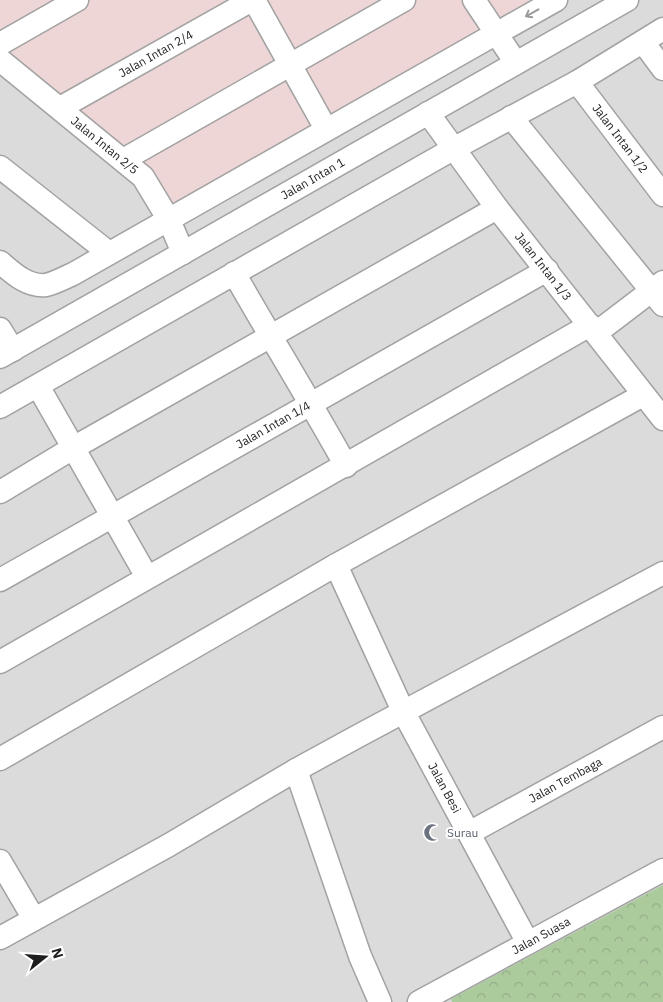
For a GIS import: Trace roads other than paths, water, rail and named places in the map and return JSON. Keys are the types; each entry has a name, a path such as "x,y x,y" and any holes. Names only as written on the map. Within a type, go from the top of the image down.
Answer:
{"street":[{"path":"0,44 77,0"},
{"path":"123,160 404,0"},
{"path":"474,0 502,30 522,60"},
{"path":"490,0 502,30"},
{"path":"0,262 17,276 30,283 46,285 73,274 556,0"},
{"name":"Jalan Intan 1","path":"6,354 626,0"},
{"path":"245,2 290,65 326,129"},
{"name":"Jalan Intan 2/4","path":"60,108 245,2"},
{"path":"0,407 453,149 576,82 663,29"},
{"path":"642,42 663,69"},
{"name":"Jalan Intan 2/5","path":"0,60 143,177 169,220 183,253"},
{"name":"Jalan Intan 1/2","path":"576,82 663,195"},
{"name":"Jalan Intan 1/3","path":"428,113 497,208 663,419"},
{"path":"0,662 147,577 659,292 511,118"},
{"path":"0,167 109,254"},
{"path":"0,492 73,448 497,208"},
{"name":"Jalan Intan 1/4","path":"0,580 547,270"},
{"path":"234,273 312,404 346,466"},
{"path":"0,329 6,354"},
{"path":"38,386 147,577"},
{"path":"0,759 336,565 643,395"},
{"name":"Jalan Besi","path":"336,565 403,711 528,943"},
{"path":"0,938 169,845 296,770 403,711 663,573"},
{"name":"Jalan Tembaga","path":"469,834 663,727"},
{"path":"296,770 360,956 380,1002"},
{"path":"0,861 34,919"},
{"name":"Jalan Suasa","path":"419,1002 663,870"}],"place":[{"name":"Surau","path":"433,833"}]}
